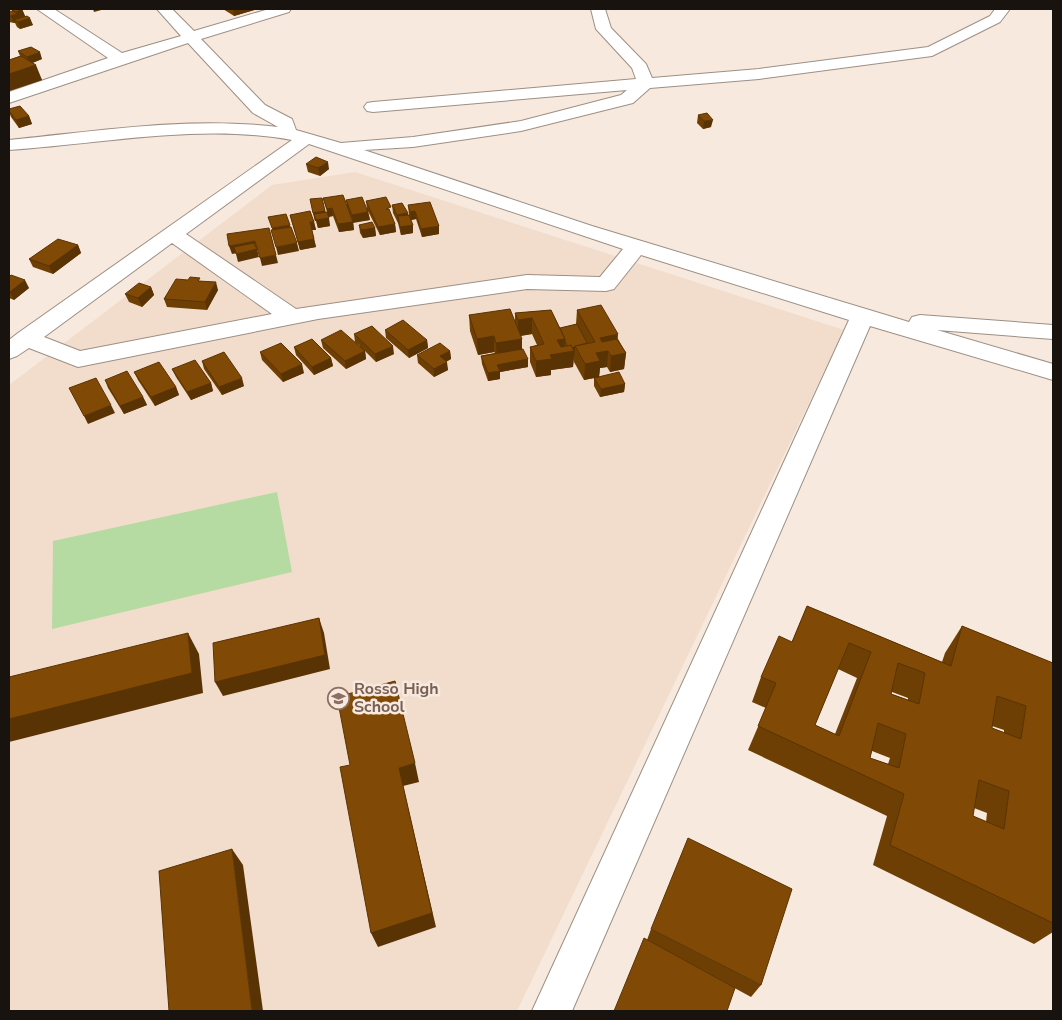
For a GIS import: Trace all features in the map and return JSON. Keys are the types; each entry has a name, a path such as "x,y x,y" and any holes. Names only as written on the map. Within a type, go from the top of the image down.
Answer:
{"street":[{"path":"44,9 120,59"},
{"path":"164,9 260,109 286,123 297,135"},
{"path":"9,98 120,59 284,9"},
{"path":"598,9 604,29 640,67 646,83"},
{"path":"373,107 759,74 932,51 995,19 1003,9"},
{"path":"334,147 413,142 521,126 627,99 646,83"},
{"path":"9,145 208,128 249,128 297,135 636,247 862,317 1053,372"},
{"path":"17,344 171,233 297,135"},
{"path":"171,233 292,317"},
{"path":"17,344 78,359 292,317 527,282 606,284 636,247"},
{"path":"862,317 1053,332"},
{"path":"552,1011 862,317"}],"shaded area":[{"name":"Rosso High School","path":"355,172 844,330 517,1011 9,1011 9,385 272,185"}],"green space":[{"path":"277,492 292,572 52,629 53,541"}],"building":[{"path":"11,11 18,13 9,16"},
{"path":"27,16 30,18 18,22 14,20"},
{"path":"31,47 40,52 27,57 18,51"},
{"path":"21,56 36,65 9,74 9,60"},
{"path":"20,106 29,116 16,120 9,109"},
{"path":"707,113 713,120 704,121 698,115"},
{"path":"316,157 328,162 318,168 306,164"},
{"path":"343,195 353,222 338,224 332,208 327,209 323,198"},
{"path":"362,197 368,212 352,215 346,200"},
{"path":"386,197 391,207 386,209 389,209 395,224 378,227 366,201"},
{"path":"322,198 325,211 313,213 310,199"},
{"path":"430,202 439,226 421,229 415,211 410,212 408,205"},
{"path":"402,203 408,213 397,215 392,205"},
{"path":"310,211 314,222 310,222 314,239 298,242 290,215"},
{"path":"327,212 329,218 316,220 314,214"},
{"path":"286,214 290,225 272,228 268,217"},
{"path":"409,215 413,225 400,227 398,216"},
{"path":"372,222 375,228 361,230 359,225"},
{"path":"291,227 297,243 276,247 271,230"},
{"path":"269,228 276,255 260,258 255,241 229,246 227,234"},
{"path":"58,239 78,245 49,266 29,259"},
{"path":"254,243 257,249 236,254 234,247"},
{"path":"11,275 25,280 10,292 9,277"},
{"path":"190,277 200,278 198,281 216,282 205,302 164,299 176,279 188,280"},
{"path":"139,283 151,287 138,298 125,294"},
{"path":"601,305 618,334 600,338 602,342 617,339 626,353 611,356 608,351 596,353 600,361 585,364 575,346 595,342 577,310"},
{"path":"510,309 522,339 496,343 494,336 477,339 469,315"},
{"path":"551,310 565,339 557,340 561,347 571,345 574,351 550,355 552,359 536,361 530,347 544,344 532,318 518,320 515,313"},
{"path":"403,320 427,340 408,350 385,330"},
{"path":"577,324 587,343 572,348 571,345 567,346 560,328"},
{"path":"372,326 393,346 375,354 354,334"},
{"path":"341,330 365,351 345,361 321,340"},
{"path":"312,339 331,358 312,367 294,347"},
{"path":"281,343 302,364 281,374 260,352"},
{"path":"440,343 450,351 440,356 447,362 434,369 417,355"},
{"path":"523,349 528,359 497,365 500,371 488,373 481,356"},
{"path":"224,352 242,378 219,387 202,361"},
{"path":"195,360 211,383 187,392 172,369"},
{"path":"159,362 176,387 151,397 134,372"},
{"path":"127,371 143,397 120,406 105,380"},
{"path":"619,372 625,384 601,389 594,378"},
{"path":"96,378 111,405 84,416 69,388"},
{"path":"807,606 951,666 962,626 1053,663 1053,923 890,845 904,794 758,726 776,683 761,677 779,636 792,642","holes":["849,643 871,652 839,736 815,725","898,663 925,673 919,704 891,694","997,696 1026,706 1021,739 992,728","878,723 906,734 899,768 870,758","979,780 1009,791 1004,829 973,816"]},
{"path":"319,618 325,655 215,682 213,643"},
{"path":"188,633 192,673 9,719 9,677"},
{"path":"395,681 415,763 399,768 432,913 371,933 340,767 350,765 337,697"},
{"path":"688,838 792,889 761,985 651,929"},
{"path":"232,849 252,1011 169,1011 159,871"},
{"path":"644,938 735,988 727,1011 614,1011"}],"place":[{"name":"Rosso High School","path":"338,698"}]}
